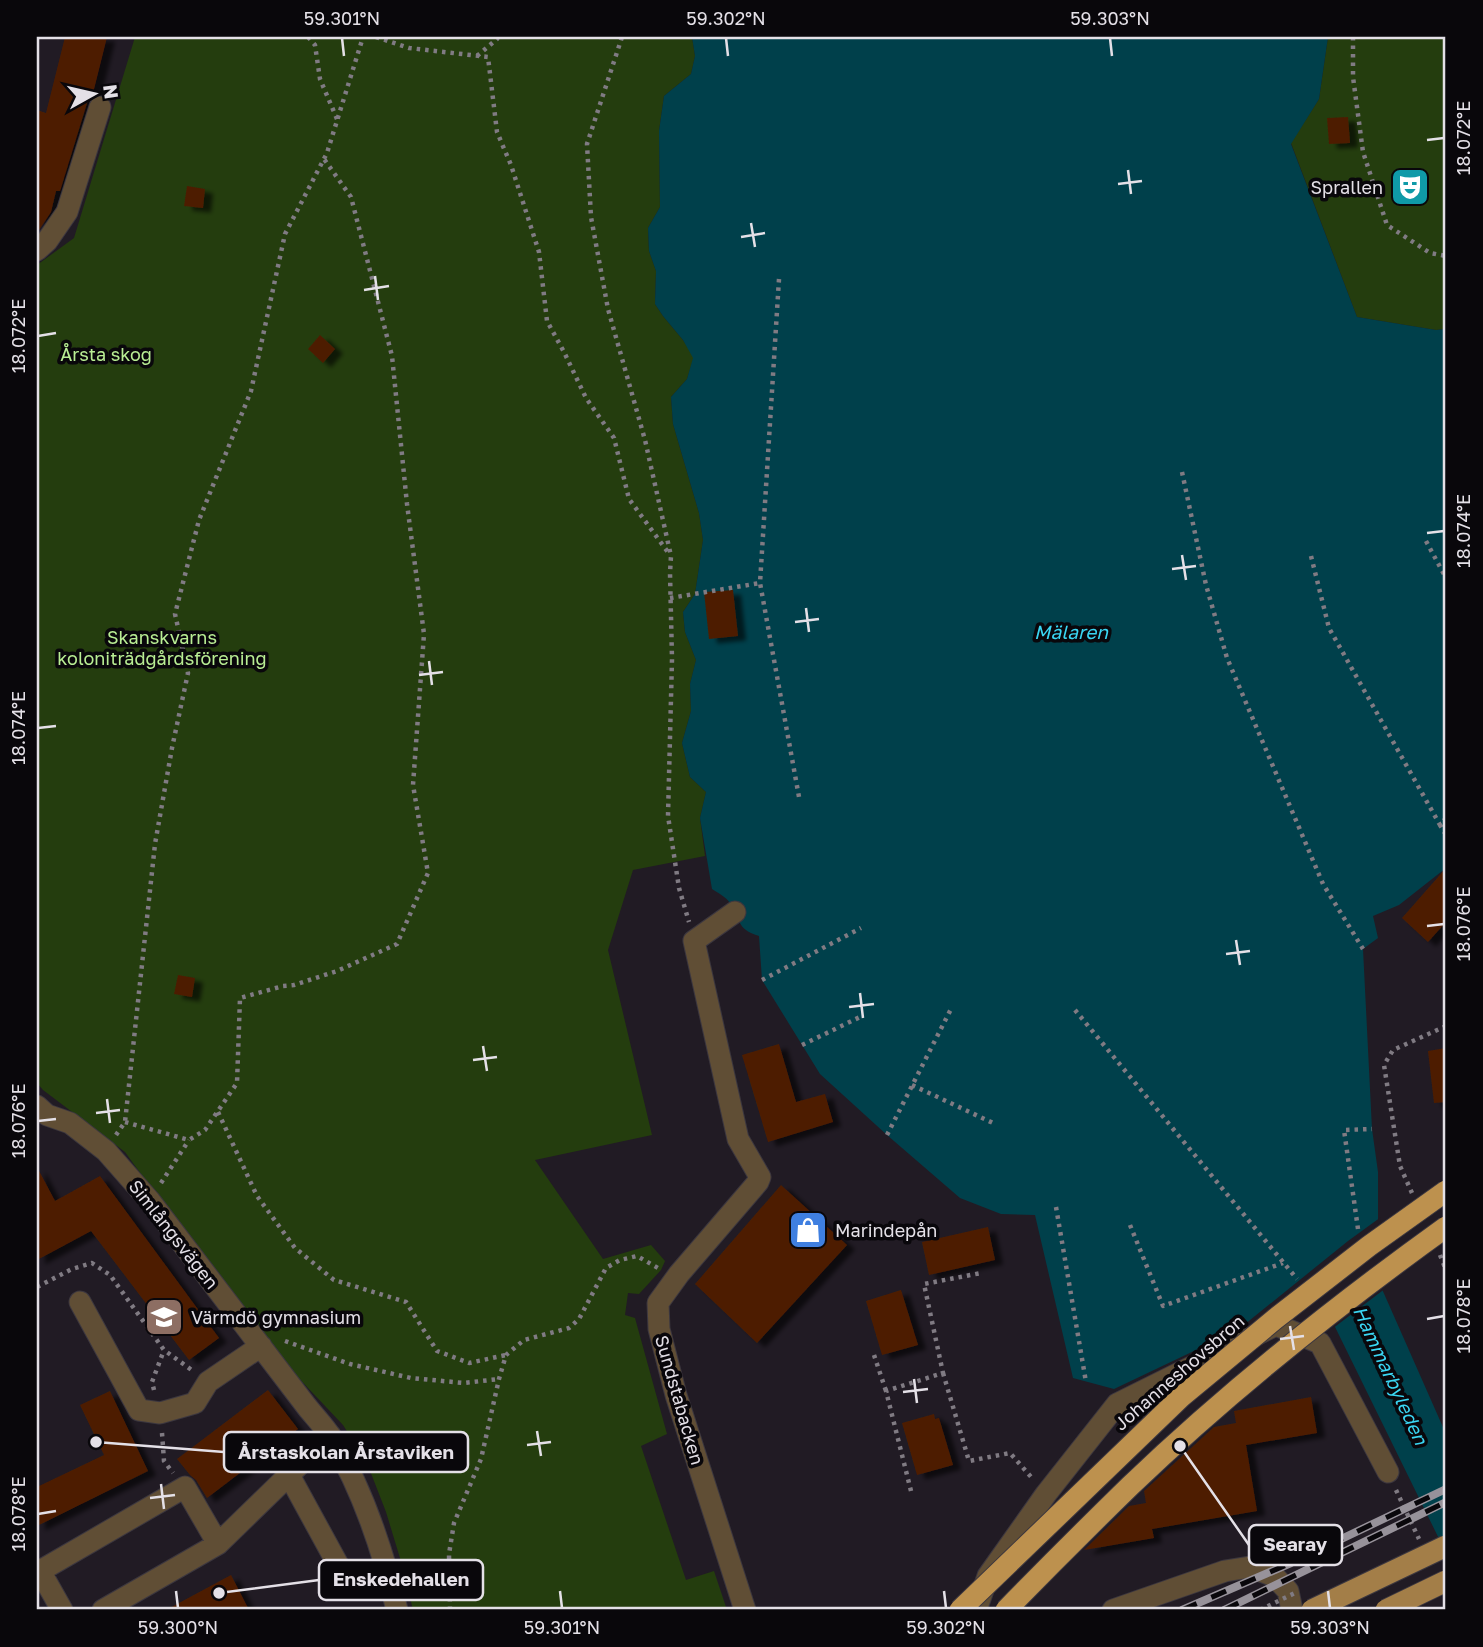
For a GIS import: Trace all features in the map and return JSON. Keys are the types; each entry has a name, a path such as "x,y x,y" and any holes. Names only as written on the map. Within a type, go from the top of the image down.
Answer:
{"highway":[{"name":"Johanneshovsbron","path":"960,1610 1181,1397 1337,1270 1446,1191"},
{"path":"1006,1610 1122,1494 1205,1418 1380,1275 1446,1227"}],"main road":[{"path":"1312,1610 1446,1546"},
{"path":"1386,1610 1446,1581"}],"street":[{"path":"37,250 47,241 67,212 100,107"},
{"path":"694,941 735,912"},
{"name":"Sundstabacken","path":"694,941 738,1139 760,1177 658,1303 659,1329 677,1395 745,1610"},
{"name":"Simlångsvägen","path":"37,1106 47,1115 70,1123 106,1151 270,1343 330,1435 351,1475 387,1570 397,1610"},
{"path":"80,1301 139,1410 160,1413 195,1403 208,1382 270,1343"},
{"path":"976,1610 988,1576 1046,1494 1117,1404 1276,1325 1320,1343 1388,1472"},
{"path":"103,1610 218,1544 330,1435"},
{"path":"289,1475 342,1572"},
{"path":"62,1610 40,1571 185,1487 218,1544"},
{"path":"1113,1610 1225,1571 1250,1567 1275,1576 1288,1591 1292,1610"}],"path":[{"path":"308,37 315,45 320,79 337,119"},
{"path":"106,1151 125,1122 155,844 188,673 175,614 199,520 251,391 285,234 324,159 363,37"},
{"path":"376,37 409,48 488,57 497,132 511,165 539,253 547,321 586,398 614,438 629,499 671,556"},
{"path":"477,56 498,37"},
{"path":"622,37 587,144 591,217 608,309 645,440 671,556 672,659 668,816 679,888 694,941"},
{"path":"1353,37 1353,77 1363,152 1387,225 1430,253 1446,256"},
{"path":"150,1201 189,1140 205,1130 237,1083 240,998 337,971 397,944 428,873 413,785 424,634 392,356 351,197 324,159"},
{"path":"779,279 760,583 799,797"},
{"path":"1182,472 1206,585 1227,658 1323,884 1363,949"},
{"path":"1426,541 1446,578"},
{"path":"1311,556 1329,628 1446,835"},
{"path":"670,598 760,583"},
{"path":"1440,825 1446,818"},
{"path":"762,980 861,928"},
{"path":"887,1135 951,1009"},
{"path":"1075,1010 1301,1285"},
{"path":"802,1045 860,1017"},
{"path":"1416,1202 1400,1166 1384,1065 1393,1050 1446,1026"},
{"path":"912,1085 993,1123"},
{"path":"218,1111 257,1196 295,1248 334,1280 406,1302 437,1352 469,1363 506,1355 524,1340 569,1328 579,1319 606,1268 620,1260 637,1256 676,1279"},
{"path":"125,1122 189,1140"},
{"path":"1359,1237 1343,1130 1372,1129"},
{"path":"1056,1207 1086,1382"},
{"path":"1130,1225 1163,1306 1284,1262"},
{"path":"1438,1251 1446,1270"},
{"path":"37,1287 72,1269 92,1264 110,1275 164,1350 208,1382"},
{"path":"982,1273 924,1284 943,1373 969,1461 1010,1453 1046,1494"},
{"path":"270,1343 411,1378 464,1383 499,1379"},
{"path":"450,1610 449,1555 454,1523 481,1459 506,1355"},
{"path":"874,1355 886,1391 911,1491"},
{"path":"886,1391 943,1373"}],"green space":[{"path":"135,37 692,37 695,56 691,74 664,96 659,131 660,207 648,228 649,251 656,271 655,304 694,357 687,379 671,397 673,424 699,513 703,540 695,594 683,612 685,632 696,660 690,684 691,711 682,743 690,777 706,792 700,818 705,856 633,870 608,950 652,1135 535,1160 603,1259 651,1245 665,1261 661,1270 639,1294 628,1293 625,1315 635,1318 667,1434 641,1446 686,1580 714,1571 727,1610 413,1610 386,1512 367,1463 343,1425 257,1334 125,1152 37,1083 37,265 74,238"},
{"path":"1328,37 1446,37 1446,329 1436,330 1357,317 1291,143 1319,99"}],"water":[{"name":"Mälaren","path":"692,37 1328,37 1319,99 1291,144 1357,317 1436,330 1446,329 1446,868 1399,905 1373,916 1378,938 1363,949 1372,1129 1378,1172 1378,1222 1359,1237 1446,1434 1446,1553 1311,1278 1238,1330 1114,1389 1073,1378 1035,1215 1001,1214 960,1198 820,1074 762,980 759,936 742,927 728,901 712,889 700,818 706,792 690,777 682,743 691,711 690,684 696,660 685,632 683,612 695,594 703,540 699,513 673,424 671,397 687,379 693,358 683,340 655,304 656,271 649,251 648,228 660,207 659,131 664,96 691,74 695,56"}],"pier":[{"path":"1381,1217 1380,1224 1364,1238 1386,1288 1332,1329 1309,1283 1240,1333 1224,1341 1348,1241"}],"building":[{"path":"65,37 107,37 92,97 87,103 60,191 56,191 51,212 37,233 37,110 46,113"},
{"path":"1348,117 1350,143 1329,144 1327,118"},
{"path":"187,186 205,189 203,208 184,206"},
{"path":"320,335 335,349 323,363 308,349"},
{"path":"733,590 738,636 709,639 704,592"},
{"path":"1446,868 1446,922 1428,942 1402,918"},
{"path":"178,975 195,978 192,997 174,994"},
{"path":"779,1044 796,1102 825,1094 833,1122 768,1142 742,1055"},
{"path":"1446,1048 1446,1102 1434,1103 1428,1051"},
{"path":"37,1167 55,1201 100,1176 219,1338 189,1360 91,1231 37,1260"},
{"path":"781,1185 847,1245 757,1343 695,1284"},
{"path":"988,1227 995,1260 929,1275 922,1242"},
{"path":"901,1290 918,1345 882,1355 866,1301"},
{"path":"268,1390 298,1429 207,1498 196,1480 177,1459"},
{"path":"110,1391 148,1471 37,1526 37,1487 104,1455 80,1405"},
{"path":"1311,1397 1317,1433 1246,1445 1257,1511 1152,1529 1154,1538 1084,1550 1129,1506 1146,1503 1144,1491 1214,1427 1236,1423 1234,1411"},
{"path":"934,1414 935,1419 939,1418 953,1465 917,1475 902,1423"},
{"path":"231,1575 249,1610 166,1610"}],"railway":[{"path":"1182,1610 1291,1563 1446,1489"},
{"path":"1224,1610 1446,1502"}],"place":[{"name":"Sprallen","path":"1410,187"},
{"name":"Marindepån","path":"808,1230"},
{"name":"Värmdö gymnasium","path":"164,1317"},
{"name":"Årstaskolan Årstaviken","path":"96,1442"},
{"name":"Searay","path":"1180,1446"},
{"name":"Enskedehallen","path":"219,1593"}],"park label":[{"name":"Årsta skog","path":"106,354"},
{"name":"Skanskvarns koloniträdgårdsförening","path":"162,647"}],"water label":[{"name":"Hammarbyleden","path":"1391,1375"}]}
